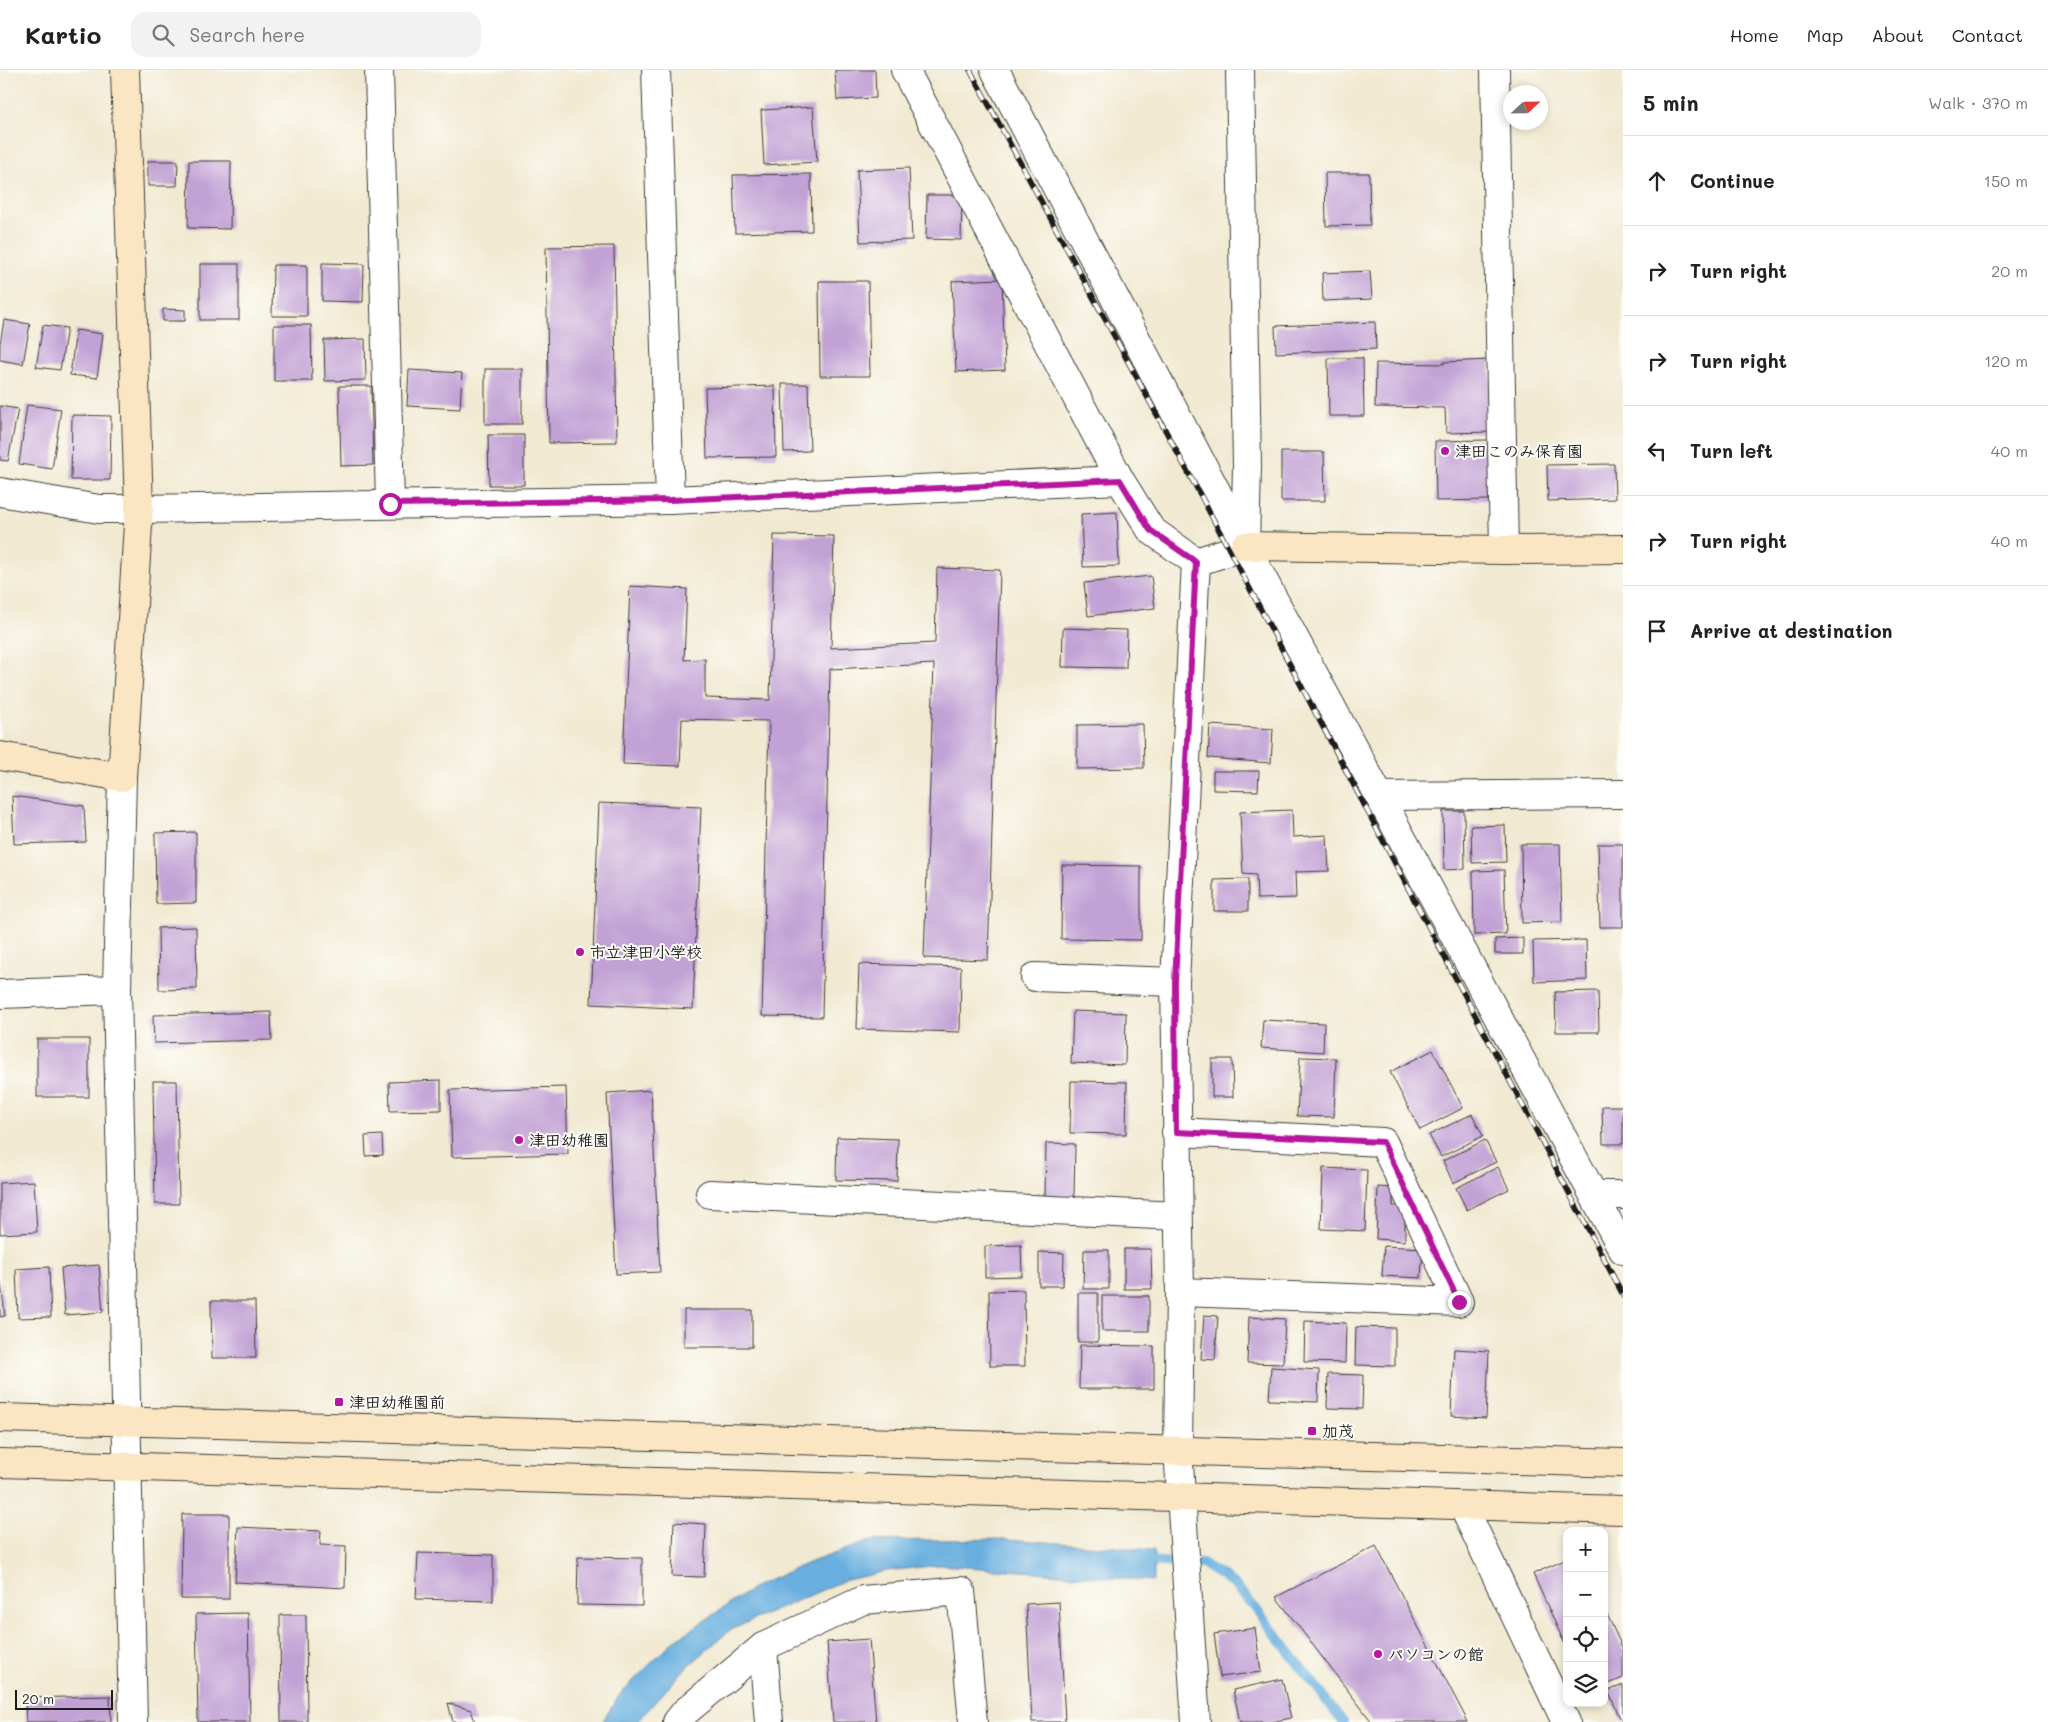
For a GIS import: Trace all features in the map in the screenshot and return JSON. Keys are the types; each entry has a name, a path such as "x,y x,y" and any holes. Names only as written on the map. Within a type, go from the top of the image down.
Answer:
{"street":[{"path":"125,70 139,509 122,776 116,990 133,1722"},
{"path":"379,70 390,504"},
{"path":"656,70 670,500"},
{"path":"905,70 1120,480 1150,530 1196,562"},
{"path":"995,70 1245,546 1623,1250"},
{"path":"1240,70 1247,466 1245,546"},
{"path":"1495,70 1504,550"},
{"path":"0,492 100,508 139,509 670,500 1120,480"},
{"path":"1196,562 1245,546 1504,550 1623,549"},
{"path":"1196,562 1175,982 1180,1292 1178,1449 1196,1722"},
{"path":"0,756 122,776"},
{"path":"1379,796 1623,794"},
{"path":"1035,977 1175,982"},
{"path":"0,994 116,990"},
{"path":"1176,1132 1383,1142 1459,1302 1180,1292"},
{"path":"710,1194 1178,1216"},
{"path":"1594,1195 1623,1195"},
{"path":"0,1418 1178,1449 1623,1463"},
{"path":"0,1463 127,1465 1623,1510"},
{"path":"1463,1506 1566,1722"},
{"path":"677,1722 685,1712 763,1647 863,1600 961,1591 973,1722"},
{"path":"763,1647 769,1722"}],"water":[{"path":"1006,1539 1154,1550 1154,1581 940,1565 887,1571 843,1581 730,1630 685,1669 637,1722 602,1722 621,1693 671,1643 756,1586 808,1563 870,1541"}],"building":[{"path":"835,70 875,70 876,98 837,100"},
{"path":"813,107 817,162 764,165 761,110"},
{"path":"148,161 178,161 177,186 148,186"},
{"path":"189,161 231,161 230,229 188,228"},
{"path":"909,168 912,240 860,242 857,170"},
{"path":"1325,173 1369,173 1370,225 1326,226"},
{"path":"811,174 812,231 735,233 733,175"},
{"path":"927,195 962,195 961,240 926,239"},
{"path":"614,246 617,442 549,443 546,247"},
{"path":"322,263 364,264 363,302 322,301"},
{"path":"200,264 239,264 239,320 200,320"},
{"path":"273,265 307,265 307,316 272,316"},
{"path":"1370,271 1372,299 1323,301 1322,273"},
{"path":"1002,279 1005,370 956,372 952,281"},
{"path":"819,281 868,281 870,376 820,376"},
{"path":"163,309 185,310 185,321 163,321"},
{"path":"4,320 30,324 23,364 0,360 0,344"},
{"path":"1375,322 1376,349 1276,353 1275,326"},
{"path":"43,325 67,328 60,370 36,367"},
{"path":"274,325 311,325 312,381 274,381"},
{"path":"76,330 103,334 97,378 70,375"},
{"path":"365,339 366,380 325,381 324,340"},
{"path":"1328,358 1363,358 1364,416 1329,416"},
{"path":"1490,360 1492,432 1446,433 1445,408 1375,407 1376,363 1444,364 1444,362"},
{"path":"485,369 522,369 522,424 485,424"},
{"path":"409,370 462,373 460,409 407,406"},
{"path":"782,384 808,384 810,451 784,452"},
{"path":"339,386 371,386 373,465 341,466"},
{"path":"775,386 776,457 707,458 705,388"},
{"path":"27,405 61,409 52,469 19,464"},
{"path":"0,406 18,409 8,461 0,460"},
{"path":"72,415 111,416 110,480 71,480"},
{"path":"488,435 524,435 524,485 489,485"},
{"path":"1489,440 1490,500 1436,501 1435,441"},
{"path":"1281,452 1324,452 1325,501 1281,501"},
{"path":"1614,464 1615,499 1548,501 1547,465"},
{"path":"1117,512 1119,566 1083,567 1081,514"},
{"path":"774,535 834,536 831,648 935,643 937,568 1000,570 988,960 924,958 934,664 830,669 822,1017 762,1016 769,721 682,719 680,766 623,764 630,586 687,589 684,660 705,659 705,698 770,700"},
{"path":"1151,576 1155,608 1088,616 1084,583"},
{"path":"1063,628 1127,630 1126,668 1062,667"},
{"path":"1143,724 1144,768 1077,769 1077,725"},
{"path":"1210,725 1273,729 1271,763 1208,758"},
{"path":"1213,771 1259,771 1258,791 1213,790"},
{"path":"12,796 84,806 86,842 14,844"},
{"path":"599,803 701,807 693,1009 591,1004"},
{"path":"1292,810 1293,837 1327,835 1329,871 1295,872 1296,898 1257,899 1256,875 1243,874 1240,812"},
{"path":"1443,811 1464,811 1465,869 1444,870"},
{"path":"1505,825 1506,862 1472,863 1471,826"},
{"path":"196,832 196,903 156,904 155,833"},
{"path":"1521,844 1560,844 1562,922 1522,923"},
{"path":"1598,844 1623,844 1623,927 1600,927"},
{"path":"1062,865 1141,866 1141,940 1061,939"},
{"path":"1504,870 1506,934 1474,935 1473,871"},
{"path":"1248,879 1248,911 1214,911 1214,880"},
{"path":"196,927 197,989 159,990 158,928"},
{"path":"1523,938 1523,954 1495,954 1495,939"},
{"path":"1586,940 1587,980 1534,982 1533,941"},
{"path":"859,964 961,967 960,1032 857,1029"},
{"path":"1598,991 1599,1032 1556,1032 1555,992"},
{"path":"1073,1011 1126,1013 1125,1065 1071,1063"},
{"path":"271,1012 272,1040 154,1043 153,1015"},
{"path":"1263,1020 1324,1023 1323,1052 1261,1048"},
{"path":"37,1039 89,1039 89,1097 37,1097"},
{"path":"1433,1050 1463,1108 1420,1130 1390,1072"},
{"path":"1300,1057 1336,1058 1334,1117 1297,1116"},
{"path":"1212,1059 1232,1059 1233,1097 1212,1097"},
{"path":"441,1080 441,1110 390,1111 389,1082"},
{"path":"153,1081 177,1081 179,1204 155,1204"},
{"path":"1071,1081 1127,1082 1126,1134 1070,1133"},
{"path":"566,1087 568,1154 452,1157 450,1090"},
{"path":"651,1090 660,1272 616,1274 607,1093"},
{"path":"1602,1106 1623,1106 1623,1144 1603,1144"},
{"path":"1472,1114 1483,1136 1441,1157 1429,1135"},
{"path":"382,1135 383,1155 366,1156 365,1136"},
{"path":"837,1137 898,1139 897,1181 836,1180"},
{"path":"1485,1140 1496,1162 1453,1183 1443,1161"},
{"path":"1046,1143 1075,1144 1074,1197 1045,1196"},
{"path":"1498,1167 1509,1189 1467,1210 1456,1188"},
{"path":"1323,1168 1367,1170 1365,1231 1321,1229"},
{"path":"34,1181 37,1232 0,1234 0,1183"},
{"path":"1378,1187 1393,1188 1393,1206 1405,1206 1405,1241 1376,1239"},
{"path":"1021,1245 1022,1276 985,1277 985,1246"},
{"path":"1384,1246 1423,1248 1421,1278 1382,1276"},
{"path":"1124,1249 1151,1249 1152,1289 1124,1289"},
{"path":"1084,1250 1109,1250 1109,1289 1083,1289"},
{"path":"1039,1252 1064,1253 1063,1286 1039,1286"},
{"path":"99,1265 103,1312 65,1315 61,1268"},
{"path":"49,1267 51,1317 18,1318 16,1269"},
{"path":"0,1283 5,1316 0,1317"},
{"path":"1024,1290 1025,1366 990,1366 989,1291"},
{"path":"1078,1293 1098,1293 1098,1342 1078,1342"},
{"path":"1102,1296 1149,1296 1149,1331 1102,1331"},
{"path":"211,1301 255,1301 256,1358 212,1358"},
{"path":"684,1310 752,1310 752,1347 684,1347"},
{"path":"1204,1315 1218,1316 1215,1360 1201,1359"},
{"path":"1249,1317 1285,1319 1283,1364 1247,1363"},
{"path":"1305,1321 1346,1323 1345,1363 1304,1362"},
{"path":"1356,1327 1395,1328 1395,1366 1355,1365"},
{"path":"1080,1345 1154,1346 1154,1389 1079,1389"},
{"path":"1454,1349 1489,1351 1486,1418 1451,1416"},
{"path":"1271,1367 1319,1370 1318,1402 1269,1400"},
{"path":"1328,1374 1363,1375 1362,1409 1327,1408"},
{"path":"182,1514 229,1514 229,1599 181,1599"},
{"path":"674,1522 706,1524 704,1577 672,1576"},
{"path":"238,1527 321,1531 320,1545 346,1546 345,1588 235,1582"},
{"path":"1376,1546 1468,1722 1372,1722 1276,1597"},
{"path":"418,1553 493,1555 493,1601 416,1599"},
{"path":"578,1557 642,1558 642,1606 577,1605"},
{"path":"1563,1561 1563,1640 1533,1574"},
{"path":"1059,1602 1065,1722 1032,1722 1026,1604"},
{"path":"248,1613 250,1722 198,1722 196,1614"},
{"path":"280,1615 306,1615 307,1722 281,1722"},
{"path":"1608,1617 1623,1649 1623,1678 1608,1684"},
{"path":"1255,1628 1261,1672 1220,1677 1214,1634"},
{"path":"869,1639 876,1722 833,1722 827,1642"},
{"path":"1282,1679 1291,1718 1271,1722 1240,1722 1233,1690"},
{"path":"1623,1685 1623,1722 1622,1722 1608,1691"},
{"path":"110,1696 111,1722 26,1722 25,1698"},
{"path":"448,1703 471,1710 475,1722 453,1722"}],"waterway":[{"path":"1142,1561 1203,1564 1234,1584 1256,1609 1343,1722"}],"railway":[{"path":"970,70 1202,498 1623,1295"}],"place":[{"name":"津田このみ保育園","path":"1445,451"},
{"name":"市立津田小学校","path":"580,952"},
{"name":"津田幼稚園","path":"519,1140"},
{"name":"津田幼稚園前","path":"339,1402"},
{"name":"加茂","path":"1312,1431"},
{"name":"パソコンの館","path":"1378,1654"}],"route":[{"path":"390,504 670,500 1120,480 1150,530 1196,562 1175,982 1176,1132 1383,1142 1459,1302"}]}
